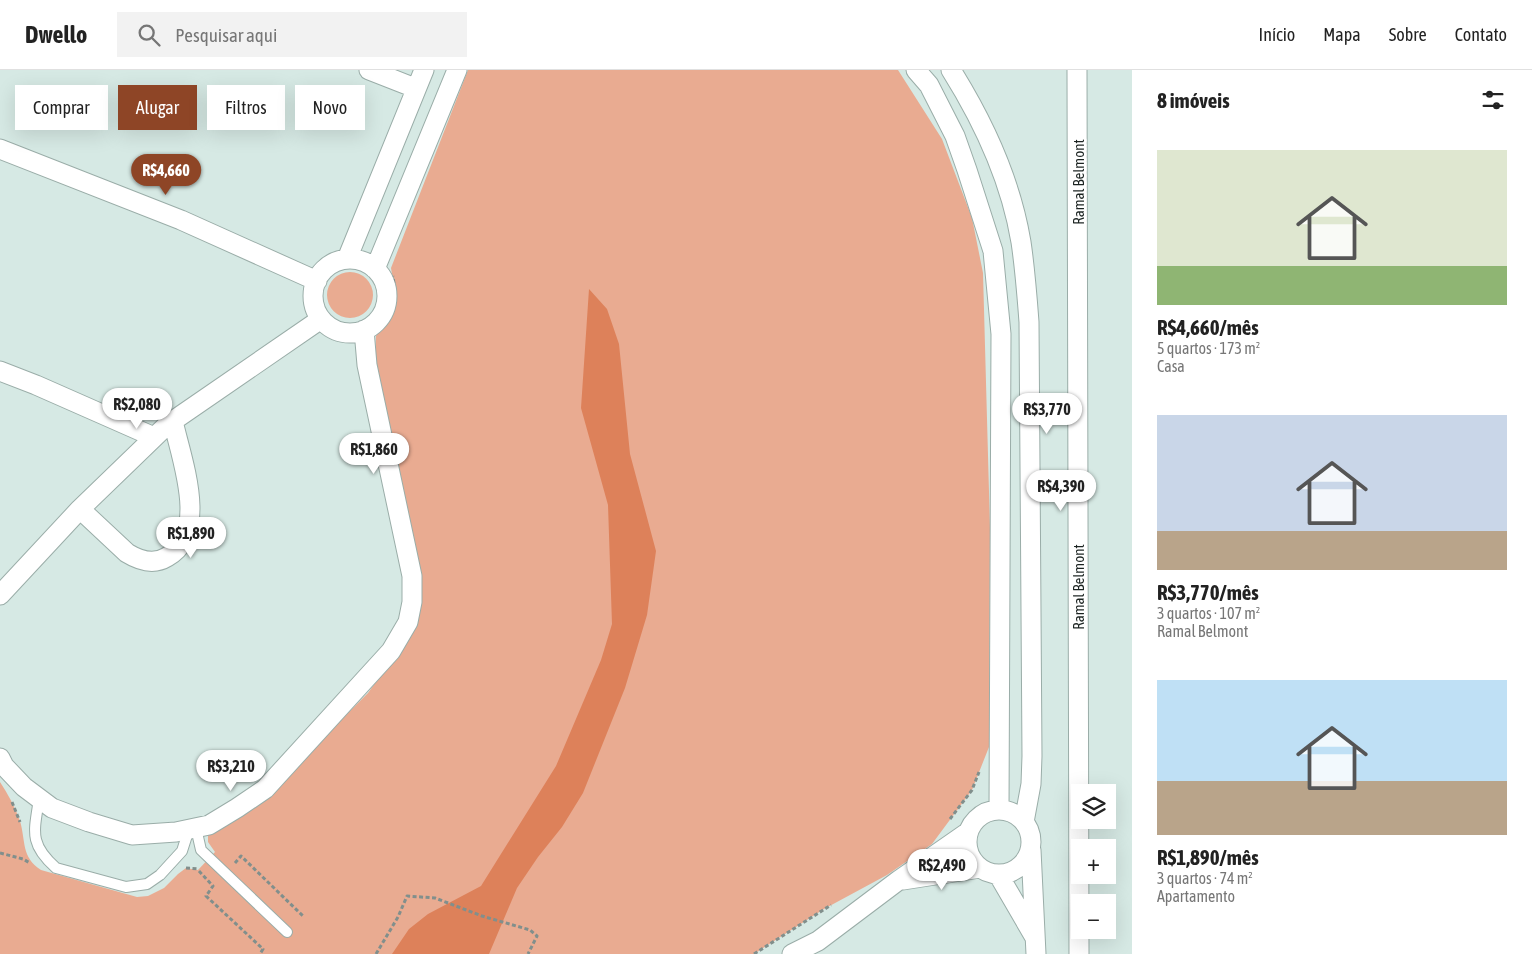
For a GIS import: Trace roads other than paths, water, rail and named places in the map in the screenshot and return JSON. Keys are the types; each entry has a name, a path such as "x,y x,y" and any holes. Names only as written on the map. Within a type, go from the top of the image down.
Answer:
{"street":[{"path":"369,70 415,88"},
{"path":"347,259 415,88 424,70"},
{"path":"375,269 457,70"},
{"path":"916,70 929,85 955,136 993,251 1001,334 999,810"},
{"path":"951,70 972,104 995,154 1011,203 1025,272 1029,322 1032,756 1031,784 1024,822"},
{"name":"Ramal Belmont","path":"1077,70 1079,954"},
{"path":"0,149 181,220 317,280"},
{"path":"347,259 364,262 375,269 383,279 387,291 386,304 381,316 374,324 364,330 352,333 330,327 321,319 315,309 313,297 319,275 328,266 339,260 347,259"},
{"path":"0,595 80,509 172,421 321,319"},
{"path":"0,758 4,766 24,787 39,799 52,808 89,822 132,835 176,832 209,824 265,789 386,656 408,622 412,602 412,576 368,365 364,330"},
{"path":"0,371 154,437"},
{"path":"80,509 128,553 136,558 148,562 161,560 175,552 182,545 188,532 191,517 186,478 172,421"},
{"path":"792,954 818,947 899,880 968,832 983,814 999,810 1017,815 1024,822 1031,835 1036,947"},
{"path":"968,832 968,848 972,860 989,871 1036,947"},
{"path":"899,880 989,871 1004,874 1015,871 1024,863 1031,850"}],"lane":[{"path":"39,799 34,838 48,861 56,868 126,887 147,884 160,875 182,851 192,828"},
{"path":"192,828 201,850 287,932"}]}
